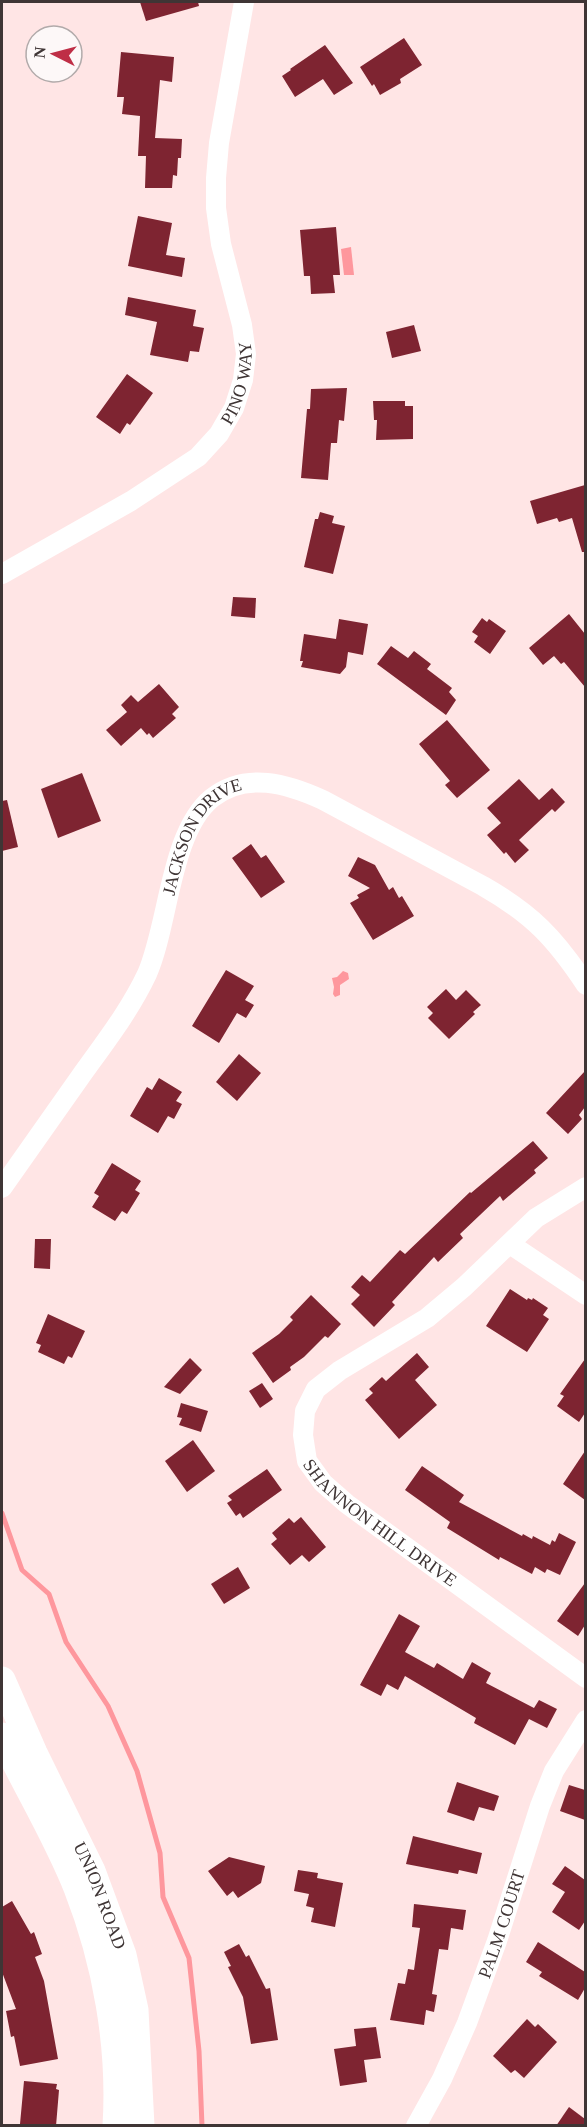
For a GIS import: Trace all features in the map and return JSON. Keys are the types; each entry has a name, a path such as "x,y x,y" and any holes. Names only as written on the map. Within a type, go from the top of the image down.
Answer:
{"main road":[{"name":"UNION ROAD","path":"2,1680 17,1762 92,1871 123,1955 135,2010 141,2126"},
{"name":"UNION ROAD","path":"2,1736 60,1850 90,1923 110,2006 118,2093 116,2126"}],"street":[{"name":"PINO WAY","path":"2,574 131,501 198,457 219,434 234,408 243,380 246,354 243,325 221,244 216,208 216,178 219,143 244,2"},
{"name":"JACKSON DRIVE","path":"2,1188 117,1026 136,994 155,951 187,831 198,812 212,798 229,787 250,782 267,782 297,788 324,800 483,886 538,923 567,956 585,985"},
{"name":"SHANNON HILL DRIVE","path":"585,1187 536,1218 428,1318 339,1371 316,1389 305,1411 303,1436 307,1461 322,1483 346,1504 585,1678"},
{"path":"510,1244 585,1295"},
{"name":"PALM COURT","path":"416,2126 442,2079 467,2023 497,1941 540,1806 555,1771 585,1720"}],"shaded area":[{"path":"351,247 354,275 344,275 341,249"},
{"path":"343,971 348,973 349,979 340,985 340,995 335,997 332,978 337,977"}],"building":[{"path":"140,2 198,2 199,6 146,21"},
{"path":"404,38 422,65 400,79 401,83 380,95 360,67"},
{"path":"325,45 353,83 334,95 323,79 295,97 282,76"},
{"path":"121,52 174,57 172,82 160,80 155,138 182,139 181,158 178,158 177,176 173,175 172,188 145,188 146,156 138,156 140,116 122,114 124,97 117,97"},
{"path":"138,216 172,223 166,255 185,258 182,277 128,266"},
{"path":"336,227 340,275 333,275 335,293 311,294 310,276 304,276 300,230"},
{"path":"128,297 196,310 193,326 204,328 199,352 190,351 188,362 150,355 157,322 125,315"},
{"path":"414,325 421,351 392,358 386,332"},
{"path":"127,374 153,393 130,425 127,423 120,434 96,417"},
{"path":"347,388 344,421 339,420 337,443 331,443 328,480 301,478 311,389"},
{"path":"373,401 405,401 405,406 413,406 413,439 376,440 377,420 374,420"},
{"path":"585,485 585,552 582,552 572,518 559,522 557,518 537,524 530,501"},
{"path":"320,512 334,516 332,523 345,526 333,574 304,567 315,519 318,519"},
{"path":"233,597 256,598 255,618 231,616"},
{"path":"569,614 585,634 585,687 564,662 561,664 554,656 543,665 529,648"},
{"path":"482,618 487,622 489,619 506,631 490,654 474,642 478,636 472,632"},
{"path":"339,619 368,624 363,655 348,652 346,667 340,674 301,667 304,634 336,639"},
{"path":"391,646 408,658 414,651 431,664 427,669 452,688 449,692 456,700 446,715 377,664"},
{"path":"159,684 179,707 172,714 176,718 153,738 141,728 121,746 106,730 127,712 121,705 131,695 138,702"},
{"path":"447,720 490,770 457,798 445,785 450,781 419,744"},
{"path":"82,773 101,821 58,838 41,789"},
{"path":"519,779 539,800 552,788 565,802 555,812 552,809 519,840 529,850 515,863 487,835 501,823 487,808"},
{"path":"7,800 18,847 2,851 2,801"},
{"path":"251,844 261,858 266,855 285,882 261,898 232,858"},
{"path":"358,857 375,865 389,890 393,887 399,898 402,896 414,916 373,940 350,903 359,898 357,895 370,888 348,876"},
{"path":"226,970 254,986 245,1000 254,1005 246,1018 237,1013 219,1043 192,1026"},
{"path":"446,989 456,1000 466,990 481,1005 449,1039 428,1018 433,1013 427,1007"},
{"path":"239,1054 261,1073 237,1101 216,1082"},
{"path":"585,1071 585,1107 579,1115 582,1119 568,1134 546,1113"},
{"path":"159,1078 182,1092 176,1101 182,1104 174,1119 168,1116 158,1133 130,1116 147,1087 152,1090"},
{"path":"533,1141 548,1158 534,1170 536,1173 503,1201 500,1196 460,1234 463,1238 438,1262 434,1257 392,1302 395,1305 374,1327 351,1304 360,1295 351,1287 362,1275 370,1282 400,1250 405,1254 470,1192"},
{"path":"112,1163 141,1181 135,1190 140,1193 127,1214 122,1211 115,1221 92,1207 99,1196 94,1193"},
{"path":"35,1239 51,1239 50,1269 34,1268"},
{"path":"510,1289 527,1300 533,1298 548,1308 543,1315 549,1319 527,1352 486,1326"},
{"path":"311,1295 341,1324 328,1338 325,1336 290,1367 291,1370 273,1383 252,1353 279,1334 293,1320 290,1317"},
{"path":"48,1314 85,1331 72,1358 68,1356 64,1364 38,1352 41,1345 36,1343"},
{"path":"417,1353 429,1367 415,1380 437,1405 399,1439 365,1400 373,1393 369,1389 382,1377 386,1381"},
{"path":"190,1358 202,1370 180,1394 164,1387"},
{"path":"585,1359 585,1413 579,1422 557,1406 564,1396 560,1394"},
{"path":"262,1383 273,1399 260,1408 249,1391"},
{"path":"181,1403 208,1411 201,1432 179,1425 182,1418 177,1417"},
{"path":"193,1440 215,1471 187,1492 165,1461"},
{"path":"585,1451 585,1500 563,1484"},
{"path":"422,1466 464,1495 459,1502 522,1536 523,1534 532,1539 533,1536 550,1545 552,1540 555,1542 559,1533 576,1542 560,1575 547,1569 545,1573 535,1567 532,1574 500,1557 499,1560 447,1528 450,1522 405,1490"},
{"path":"267,1469 282,1490 243,1518 240,1513 236,1516 227,1503 232,1500 228,1496"},
{"path":"301,1517 326,1547 309,1562 302,1555 290,1565 271,1544 277,1539 272,1533 289,1518 294,1523"},
{"path":"238,1567 250,1588 224,1604 211,1584"},
{"path":"585,1583 585,1625 578,1636 557,1621"},
{"path":"399,1614 420,1626 405,1652 434,1668 437,1663 463,1679 472,1662 491,1673 486,1683 534,1708 539,1700 557,1709 547,1728 529,1719 515,1745 474,1723 476,1718 405,1676 398,1690 387,1684 381,1696 360,1685"},
{"path":"457,1782 499,1796 494,1811 479,1807 474,1821 447,1812"},
{"path":"569,1785 585,1790 585,1820 560,1811"},
{"path":"413,1836 482,1853 477,1874 459,1870 458,1874 406,1864"},
{"path":"229,1857 265,1866 261,1883 238,1898 233,1891 227,1896 208,1871"},
{"path":"565,1866 585,1880 585,1921 579,1930 552,1912 565,1892 552,1884"},
{"path":"298,1870 318,1873 317,1878 343,1883 335,1927 311,1922 314,1908 306,1906 309,1894 294,1891"},
{"path":"12,1901 31,1934 34,1932 42,1954 35,1957 44,1981 58,2059 20,2066 6,2011 16,2009 2,1972 2,1907"},
{"path":"414,1904 466,1910 463,1930 451,1928 448,1950 439,1949 432,1994 437,1995 434,2012 426,2010 424,2025 390,2020 398,1983 405,1984 408,1969 414,1970 420,1928 412,1927"},
{"path":"538,1942 585,1972 585,1988 578,2000 539,1976 542,1972 526,1962"},
{"path":"239,1944 246,1957 249,1955 266,1989 270,1988 278,2040 251,2044 243,1997 228,1967 231,1966 224,1952"},
{"path":"527,2019 535,2027 538,2024 557,2042 524,2078 515,2070 511,2073 493,2056"},
{"path":"376,2027 381,2058 364,2060 367,2082 340,2086 334,2049 356,2046 354,2029"},
{"path":"24,2081 57,2084 56,2089 59,2090 56,2126 20,2124"},
{"path":"569,2107 585,2119 585,2126 556,2126"}],"waterway":[{"path":"2,1513 22,1570 49,1594 66,1642 108,1706 137,1771 160,1853 163,1897 189,1958 199,2051 202,2126"}]}
